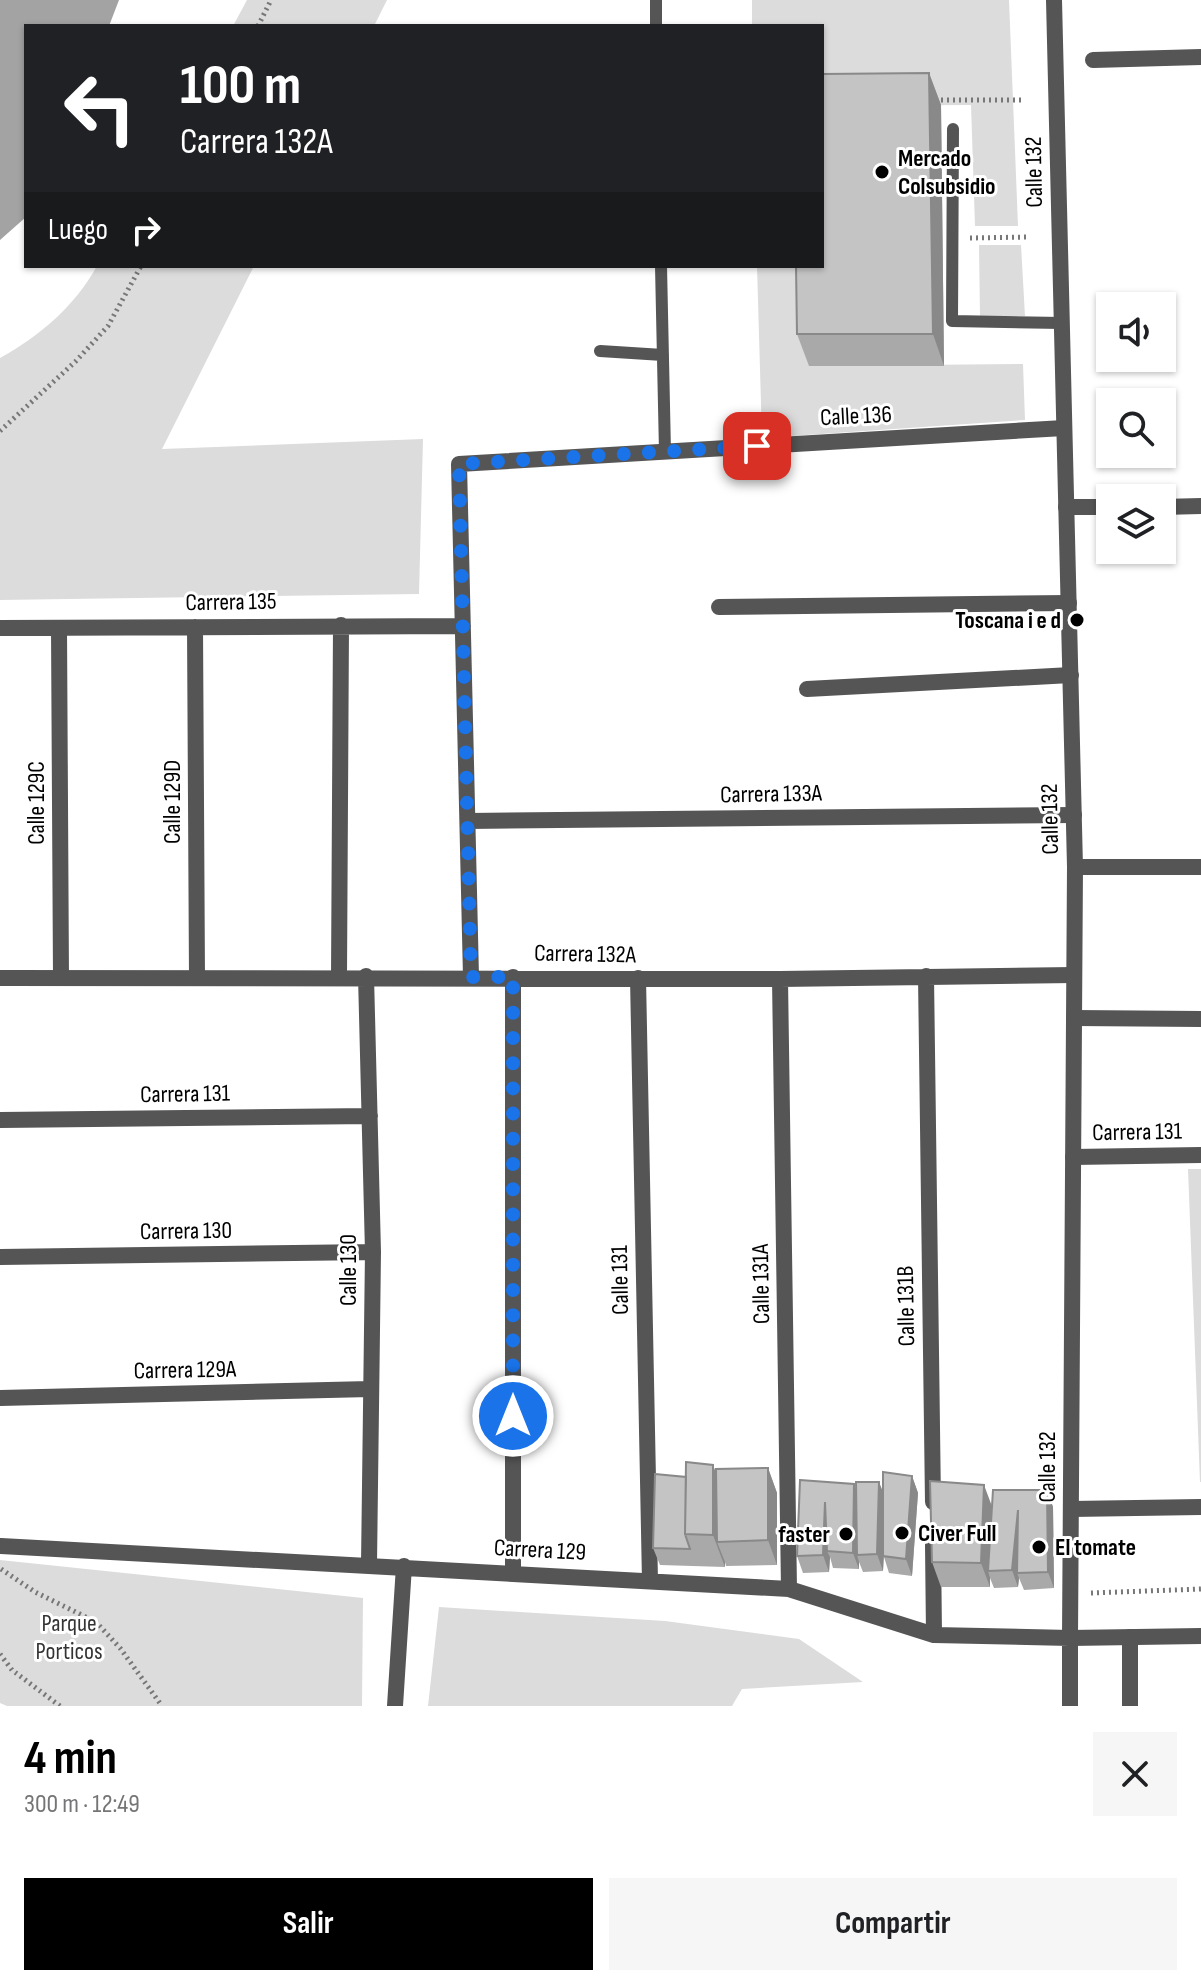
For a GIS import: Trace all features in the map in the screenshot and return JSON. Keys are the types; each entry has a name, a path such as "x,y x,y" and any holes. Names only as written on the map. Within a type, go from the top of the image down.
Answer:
{"street":[{"name":"Calle 132","path":"1054,0 1075,867 1070,1706"},
{"path":"1093,60 1201,57"},
{"name":"Calle 136","path":"463,626 459,464 1064,428"},
{"path":"1176,507 1201,506"},
{"path":"1066,507 1096,507"},
{"path":"719,607 1069,603"},
{"path":"339,977 341,625"},
{"path":"463,626 471,977"},
{"name":"Carrera 135","path":"0,628 463,626"},
{"name":"Calle 129D","path":"195,627 197,977"},
{"name":"Calle 129C","path":"59,628 61,978"},
{"path":"807,689 1071,675"},
{"name":"Carrera 133A","path":"468,821 1074,815"},
{"path":"1075,867 1201,867"},
{"name":"Carrera 132A","path":"0,978 366,976 780,979 1074,975"},
{"name":"Calle 130","path":"366,976 373,1252 369,1564"},
{"name":"Calle 131B","path":"926,976 934,1635"},
{"path":"513,977 513,1573"},
{"name":"Calle 131","path":"638,978 650,1581"},
{"name":"Calle 131A","path":"780,979 789,1589"},
{"path":"1074,1018 1201,1019"},
{"name":"Carrera 131","path":"0,1120 370,1116"},
{"name":"Carrera 131","path":"1073,1157 1201,1155"},
{"name":"Carrera 130","path":"0,1257 373,1252"},
{"name":"Carrera 129A","path":"0,1398 370,1389"},
{"path":"1071,1509 1201,1507"},
{"name":"Carrera 129","path":"1,1546 789,1589 934,1635 1070,1638 1201,1636"},
{"path":"395,1706 404,1566"},
{"path":"1130,1637 1130,1706"}],"lane":[{"path":"656,0 656,24"},
{"path":"953,129 952,321 1062,323"},
{"path":"661,268 665,452"},
{"path":"600,351 663,355"}],"path":[{"path":"259,24 271,0"},
{"path":"930,100 1022,100"},
{"path":"953,238 1029,237"},
{"path":"0,431 76,361 108,326 140,268"},
{"path":"0,1569 35,1592 96,1622 162,1706"},
{"path":"1070,1593 1201,1589"},
{"path":"0,1654 12,1670 60,1706"}],"green space":[{"path":"247,0 387,0 375,24 234,24"},
{"path":"752,0 1009,0 1018,226 975,226 971,105 824,106 824,24 752,24"},
{"path":"979,245 1021,245 1025,316 980,316"},
{"path":"96,268 253,268 162,449 423,439 419,594 0,600 0,358 55,319"},
{"path":"757,268 807,268 809,366 1023,364 1025,420 762,438"},
{"path":"1188,1169 1201,1169 1201,1482 1200,1482"},
{"name":"Parque Porticos","path":"0,1560 363,1598 362,1706 7,1706 0,1703"},
{"path":"439,1607 665,1621 799,1639 863,1682 742,1689 732,1706 428,1706"}],"shaded area":[{"path":"0,0 119,0 110,24 24,24 24,219 0,240"}],"building":[{"name":"Mercado Colsubsidio","path":"929,73 933,334 797,334 796,268 824,268 824,74"},
{"path":"686,1462 713,1465 713,1535 685,1534"},
{"path":"768,1468 768,1540 717,1542 716,1469"},
{"name":"Civer Full","path":"883,1472 912,1476 906,1559 883,1556"},
{"path":"655,1474 686,1477 685,1534 690,1549 653,1548"},
{"path":"800,1480 854,1484 853,1553 827,1551 825,1502 823,1555 797,1556"},
{"path":"930,1481 984,1485 981,1563 932,1562"},
{"path":"856,1482 879,1482 877,1554 857,1555"},
{"path":"993,1490 1047,1490 1048,1572 1017,1573 1018,1510 1012,1570 988,1571"}],"place":[{"name":"Mercado Colsubsidio","path":"882,172"},
{"name":"Toscana i e d","path":"1077,620"},
{"name":"Civer Full","path":"902,1533"},
{"name":"faster","path":"846,1534"},
{"name":"El tomate","path":"1039,1547"}],"route":[{"path":"513,1416 513,977 471,977 459,464 757,446"}]}
